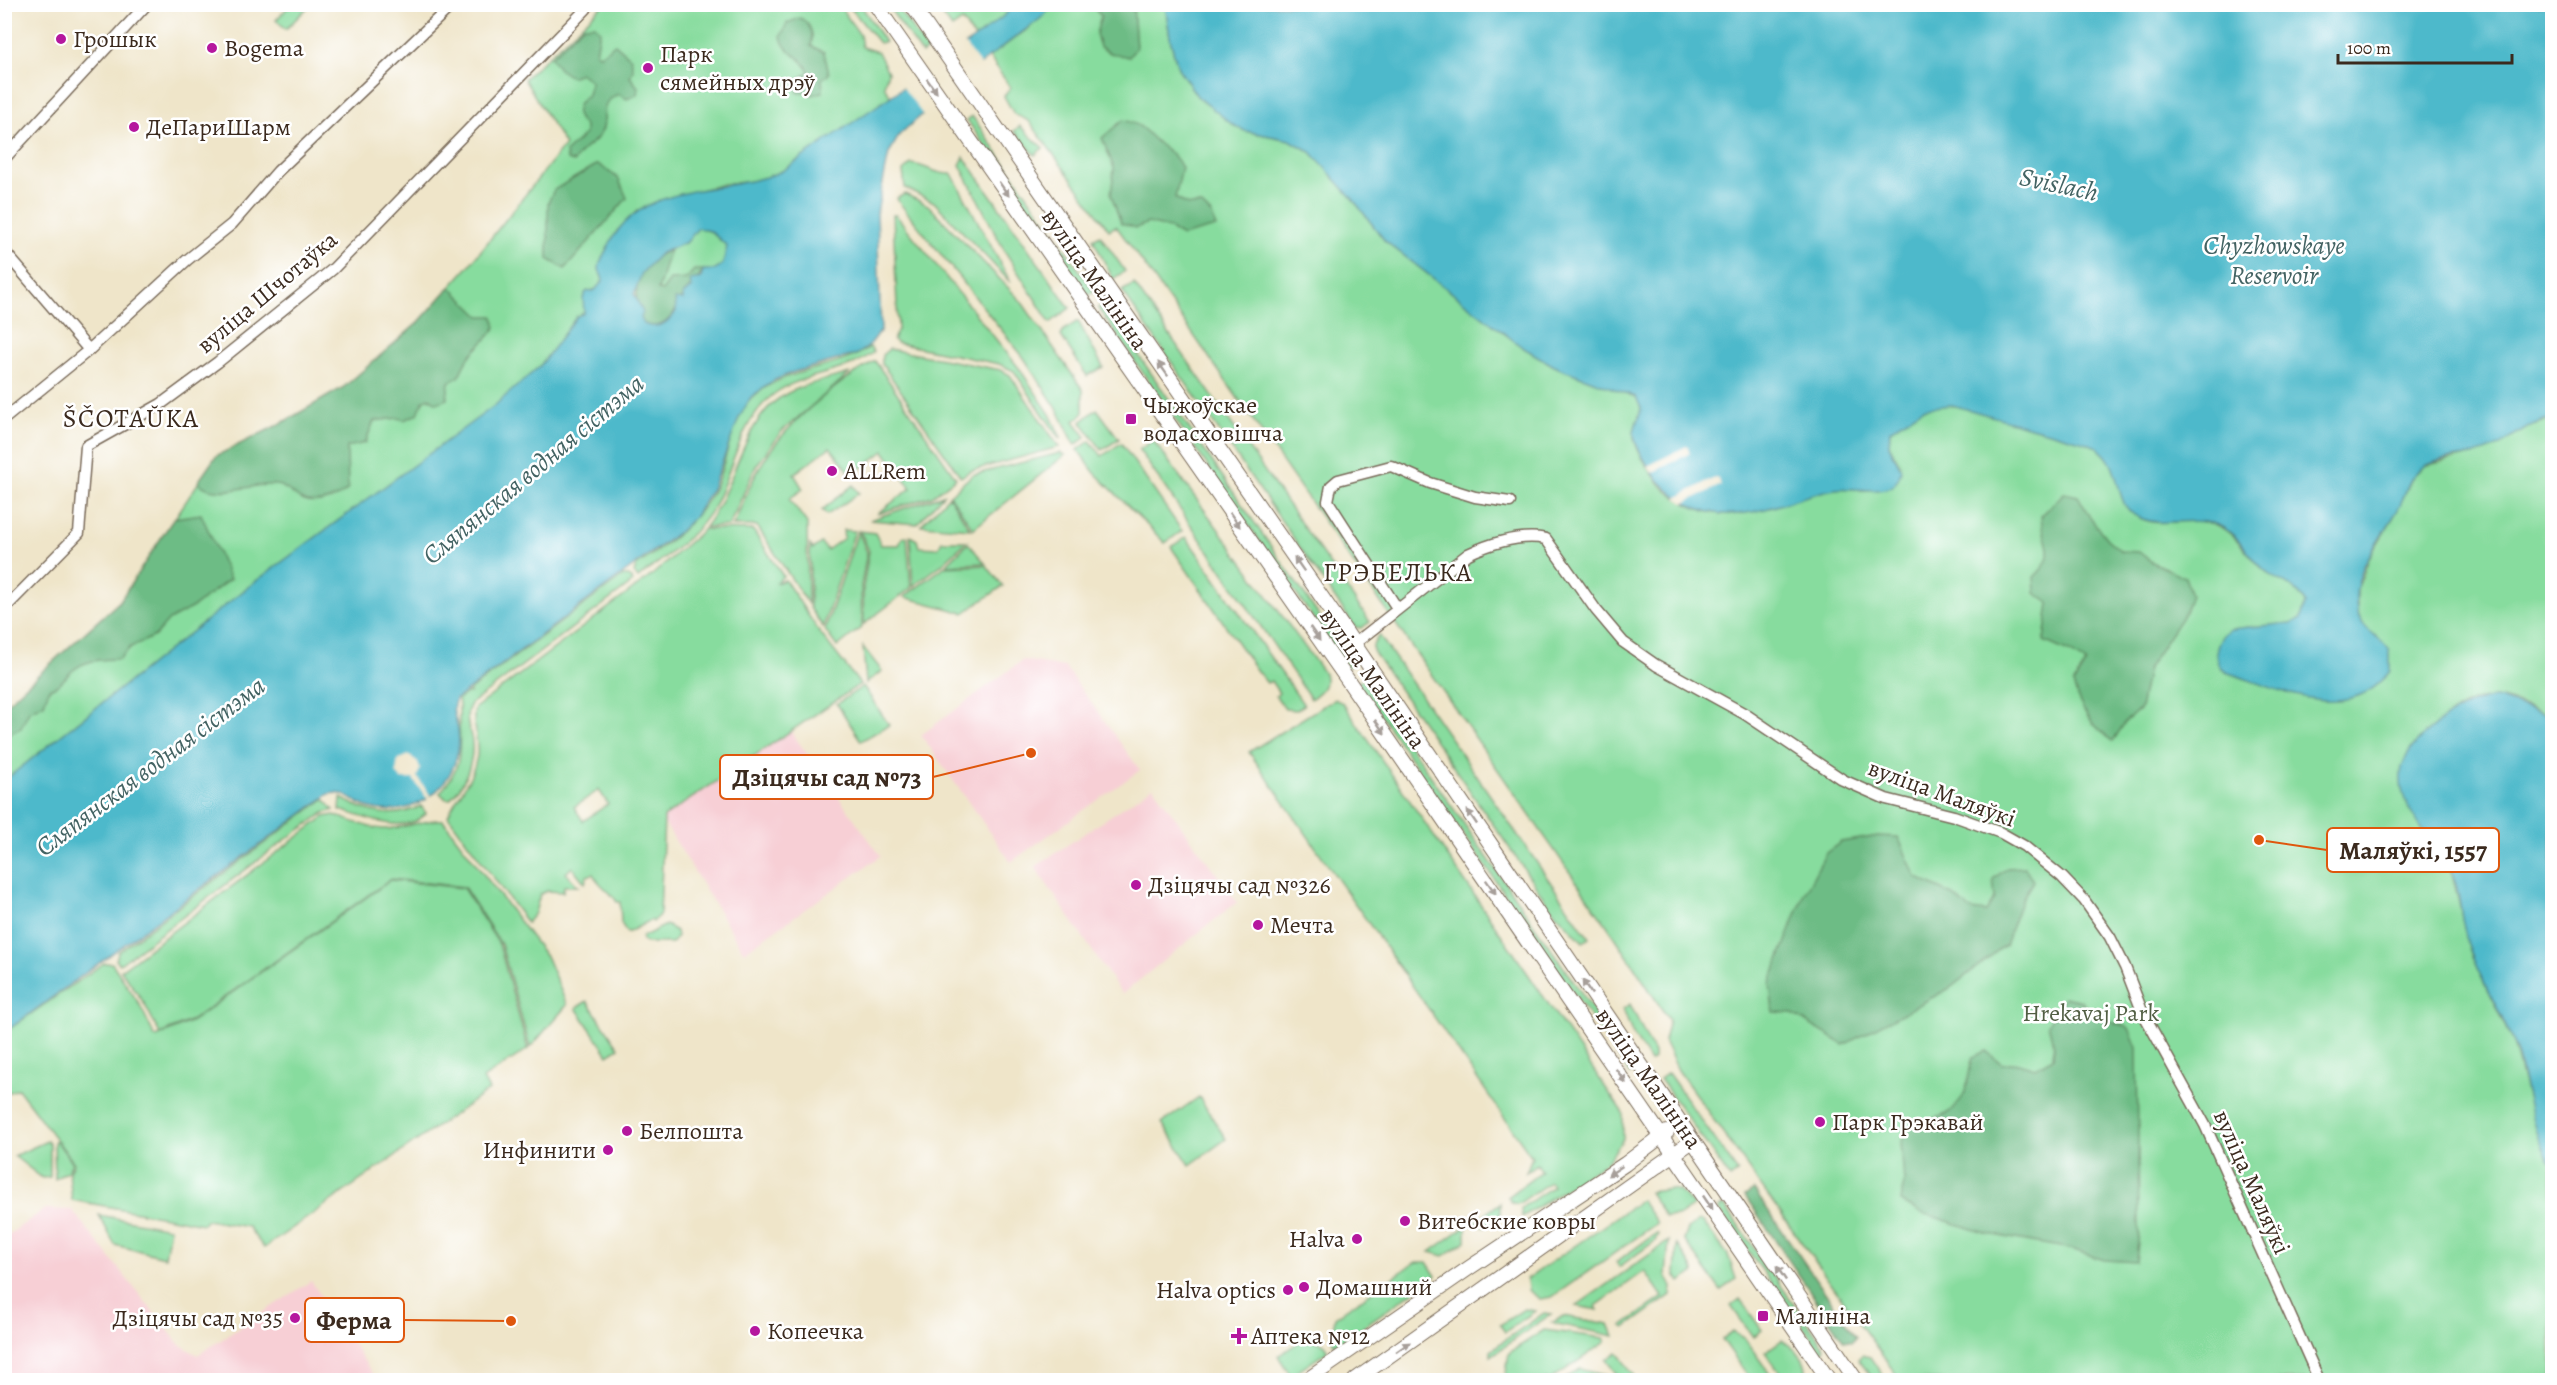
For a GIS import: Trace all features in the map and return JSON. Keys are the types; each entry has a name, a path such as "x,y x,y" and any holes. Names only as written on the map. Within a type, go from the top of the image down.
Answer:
{"main road":[{"name":"вуліца Малініна","path":"875,4 1347,679 1829,1380"},
{"name":"вуліца Малініна","path":"911,4 996,123 1354,644 1678,1123 1856,1380"},
{"path":"1347,679 1367,664"},
{"path":"1307,1380 1468,1268 1626,1164 1678,1123"},
{"path":"1355,1380 1691,1142"}],"street":[{"path":"4,159 147,4"},
{"path":"4,419 89,350 186,260 232,224 278,171 453,4"},
{"name":"вуліца Шчотаўка","path":"4,609 79,533 86,446 161,404 218,362 333,269 586,9 584,4"},
{"path":"4,251 89,350"},
{"path":"1397,608 1328,501 1331,486 1338,480 1391,466 1452,490 1510,502"},
{"name":"вуліца Маляўкі","path":"1354,644 1468,554 1488,545 1513,539 1534,537 1546,539 1596,610 1623,642 1656,665 1745,714 1843,780 1886,799 1954,816 2001,833 2024,846 2062,877 2099,919 2126,967 2142,1011 2209,1135 2319,1380"}],"shaded area":[{"path":"1023,660 1065,667 1140,770 1011,862 921,735"},
{"path":"766,697 881,856 744,952 662,819"},
{"name":"Дзіцячы сад №326","path":"1153,787 1237,902 1122,994 1035,867"},
{"path":"45,1209 72,1210 179,1344 198,1355 311,1281 377,1380 5,1380 5,1237"}],"green space":[{"path":"290,5 310,5 286,29 276,20"},
{"path":"603,5 839,5 860,35 862,47 878,52 888,72 884,86 891,97 782,171 756,181 724,184 664,199 637,211 617,231 599,268 603,281 595,290 588,291 584,313 577,316 540,366 495,406 252,584 5,780 5,705 120,601 216,456 282,423 344,387 419,322 468,267 565,145 524,79"},
{"path":"848,5 861,5 885,42 879,43"},
{"path":"887,5 896,5 927,50 922,54"},
{"path":"943,5 1014,5 1005,15 975,38 962,21 952,28 941,13"},
{"name":"Hrekavaj Park","path":"1054,5 1165,5 1171,43 1178,68 1197,96 1233,125 1245,131 1290,140 1311,152 1352,198 1385,241 1522,347 1556,367 1636,397 1641,408 1634,434 1641,456 1668,492 1696,508 1722,514 1747,513 1818,491 1841,488 1866,491 1900,464 1889,445 1890,430 1913,412 1928,407 1942,405 1973,410 2075,438 2093,445 2110,458 2122,494 2131,510 2139,517 2162,523 2198,521 2216,525 2232,535 2264,570 2298,592 2305,604 2301,619 2290,623 2253,626 2231,631 2223,638 2217,649 2226,672 2288,692 2329,699 2348,696 2368,689 2386,676 2370,632 2360,619 2357,610 2357,590 2370,556 2396,513 2413,476 2425,466 2487,451 2520,430 2552,418 2552,716 2506,700 2485,699 2472,702 2447,716 2407,756 2422,829 2452,873 2471,955 2513,1043 2538,1138 2552,1163 2552,1380 1900,1380 1678,1070 1664,1041 1669,1020 1615,937 1116,226 1109,230 1029,121 1014,114 1004,96 1011,88 989,57 1029,28"},
{"path":"1091,5 1133,5 1136,48 1129,57 1110,53 1100,47 1096,34 1101,16"},
{"path":"800,18 811,30 811,46 824,52 829,74 822,79 823,92 812,95 808,91 798,93 794,82 809,72 803,62 786,47 781,36 787,23"},
{"path":"595,25 600,31 596,53 600,55 615,44 631,58 633,70 630,77 638,87 637,95 627,99 618,94 607,103 600,134 574,162 567,160 566,152 585,134 585,126 578,118 577,110 580,102 588,95 591,81 580,73 571,77 559,69 551,57 583,26"},
{"path":"972,116 1094,291 1088,295 967,120"},
{"path":"1123,120 1140,126 1175,157 1182,168 1175,198 1188,205 1202,205 1212,215 1216,227 1182,236 1168,228 1148,223 1136,228 1121,223 1111,195 1114,168 1102,138"},
{"path":"1020,126 1043,148 1035,155 1014,131"},
{"path":"964,157 1070,308 1050,323 1004,250 960,165"},
{"path":"598,164 618,178 627,198 565,269 548,259 548,203 554,190"},
{"path":"911,164 940,173 952,174 1011,283 934,202 905,188 903,171"},
{"path":"905,194 928,205 1021,301 1083,390 1083,414 1074,421 1086,437 1075,445 1058,410 1024,358 898,201 897,198"},
{"path":"893,215 896,215 1019,368 1050,414 1060,439 1014,371 999,364 897,343 893,340 898,329"},
{"path":"697,228 710,231 727,246 723,264 714,270 703,270 686,292 683,300 636,285 661,253 687,242"},
{"path":"1100,235 1125,271 1113,279 1093,239"},
{"path":"670,250 658,290 662,291 670,280 686,279 694,270 703,270 669,319 658,326 643,324 637,301 638,280 649,263"},
{"path":"1134,284 1370,622 1361,628 1355,627 1122,291"},
{"path":"450,287 480,316 493,316 496,327 466,361 459,377 449,382 447,399 437,403 429,398 423,401 418,414 404,420 398,418 374,421 365,443 347,447 348,489 328,500 309,502 300,499 284,487 276,485 224,491 205,487 198,482 216,456 282,423 344,387 419,322"},
{"path":"1103,304 1351,662 1350,666 1347,667 1098,308"},
{"path":"1078,321 1103,367 1087,376 1061,336 1064,330"},
{"path":"870,347 874,352 862,360 791,384 767,400 757,411 742,437 720,493 707,517 679,546 638,578 634,573 636,566 680,532 707,501 719,478 734,428 745,406 753,397 780,380 842,361"},
{"path":"889,349 1001,370 1010,375 1059,447 970,471 961,477 882,364 882,355"},
{"path":"875,361 956,478 932,496 877,514 911,488 884,451 852,475 830,447 794,474 803,489 789,499 807,523 808,604 757,526 733,526 756,474 782,437 811,407 843,381"},
{"path":"850,373 781,432 756,466 729,526 705,527 724,494 748,439 768,408 781,397 797,389"},
{"path":"1097,409 1119,439 1102,450 1081,422"},
{"path":"1153,440 1324,673 1324,685 1321,691 1311,699 1139,450"},
{"path":"1090,441 1102,456 1121,443 1182,531 1165,543 1094,472 1078,450"},
{"path":"1060,453 1065,455 973,529 950,495 972,475"},
{"path":"853,485 859,493 827,515 822,510"},
{"path":"2064,493 2078,496 2091,519 2107,539 2121,551 2139,552 2152,562 2185,577 2191,595 2185,612 2148,668 2140,709 2126,721 2113,741 2088,716 2076,693 2073,684 2086,663 2071,653 2044,641 2049,603 2035,593 2034,577 2042,569 2048,555 2041,516"},
{"path":"943,495 917,524 870,520"},
{"path":"949,496 970,529 921,525 946,499"},
{"path":"201,514 230,579 193,607 169,620 155,636 131,647 119,659 94,661 77,667 59,684 49,689 44,704 29,711 21,728 5,736 5,705 120,601 174,518"},
{"path":"704,529 753,530 783,576 776,583 785,580 820,633 860,684 664,817 660,914 653,922 651,920 627,933 621,923 620,902 617,902 593,874 587,876 585,883 572,867 566,873 578,886 564,886 563,892 547,891 540,894 535,913 527,923 448,816 475,765 477,750 475,708 652,575","holes":["599,790 608,804 583,821 574,807"]},
{"path":"843,530 855,531 823,627 810,608 810,545 813,549 821,543 827,550 844,538"},
{"path":"858,531 867,552 861,586 862,627 837,647 825,630"},
{"path":"860,531 875,533 881,545 899,545 902,538 907,536 911,588 864,624 863,587 869,551"},
{"path":"910,536 917,540 919,547 938,548 942,541 967,541 913,586"},
{"path":"1186,537 1304,705 1297,710 1285,709 1276,696 1279,693 1271,681 1267,683 1257,671 1171,547"},
{"path":"968,543 985,563 946,565"},
{"path":"986,565 1003,586 964,613 904,597 944,567"},
{"path":"623,576 629,576 633,582 471,704 467,718 472,742 470,765 460,787 450,799 446,799 440,793 453,775 459,751 458,699 470,693 470,690"},
{"path":"1379,635 1589,938 1583,942 1551,908 1373,651 1373,645"},
{"path":"863,647 882,671 866,683"},
{"path":"1364,680 1635,1070 1630,1074 1358,683"},
{"path":"863,686 889,725 861,741 837,704"},
{"path":"1334,699 1343,703 1623,1113 1623,1139 1608,1161 1522,1217 1521,1208 1553,1186 1550,1182 1518,1204 1512,1203 1508,1197 1542,1171 1537,1164 1526,1172 1532,1157 1249,752"},
{"path":"341,798 361,808 380,813 400,813 421,806 426,813 407,824 384,823 340,810"},
{"path":"324,799 334,810 324,813 285,840 120,964 116,960 118,952"},
{"path":"334,815 383,829 443,820 547,958 567,1005 530,1048 501,944 464,887 391,879 192,1020 160,1034 144,1003 121,970 324,817"},
{"path":"1878,836 1898,837 1916,877 1952,895 1971,910 1986,912 1995,898 1993,879 2007,868 2025,867 2033,881 2022,899 2005,945 1950,988 1844,1045 1791,1013 1773,1012 1770,984 1803,896 1826,853 1841,842"},
{"path":"391,880 463,888 499,944 528,1049 483,1079 489,1090 264,1248 248,1227 207,1220 203,1224 72,1200 69,1173 74,1163 18,1089 5,1094 5,1032 104,963 112,963 140,1005 155,1037 159,1036 192,1021"},
{"path":"666,925 676,931 677,937 672,943 642,941 642,937"},
{"path":"2064,997 2082,1001 2090,1013 2129,1028 2137,1048 2139,1232 2136,1262 2104,1260 2071,1249 1988,1234 1922,1213 1901,1202 1904,1182 1901,1143 1908,1128 1943,1116 1956,1106 1966,1089 1973,1057 1986,1051 2002,1064 2015,1062 2035,1068 2053,1058 2054,1046 2048,1024"},
{"path":"587,1001 619,1048 608,1055 576,1008"},
{"path":"1630,1004 1654,1053 1654,1059 1650,1062 1632,1033 1623,1009"},
{"path":"1668,1073 1738,1172 1730,1178 1660,1079"},
{"path":"1199,1097 1226,1139 1190,1165 1162,1123"},
{"path":"56,1140 72,1163 68,1171 55,1179 54,1142"},
{"path":"47,1141 50,1145 50,1177 42,1178 14,1156"},
{"path":"1671,1189 1679,1191 1694,1206 1679,1216 1665,1217 1649,1192"},
{"path":"1754,1190 1856,1337 1853,1342 1844,1341 1745,1196"},
{"path":"1641,1200 1657,1223 1552,1297 1540,1299 1528,1290 1527,1279"},
{"path":"1500,1203 1500,1218 1486,1227 1473,1223"},
{"path":"1724,1205 1825,1348 1822,1353 1718,1209"},
{"path":"99,1215 170,1228 165,1257 115,1245"},
{"path":"1699,1221 1703,1222 1728,1255 1736,1279 1721,1291 1684,1240 1688,1229"},
{"path":"1466,1226 1466,1241 1444,1256 1430,1252"},
{"path":"1658,1234 1655,1241 1619,1267 1616,1262"},
{"path":"1669,1241 1666,1275 1672,1287 1671,1295 1625,1328 1622,1326 1663,1297 1645,1271 1596,1306 1598,1310 1576,1306"},
{"path":"1677,1244 1695,1272 1680,1282 1675,1274"},
{"path":"1416,1262 1427,1262 1436,1276 1335,1346 1332,1339 1335,1317"},
{"path":"1740,1299 1762,1330 1753,1337 1731,1306"},
{"path":"1524,1309 1535,1311 1505,1332 1500,1325"},
{"path":"1544,1313 1551,1314 1491,1356 1491,1350"},
{"path":"1563,1316 1609,1324 1614,1336 1552,1323"},
{"path":"1544,1330 1604,1338 1606,1342 1550,1380 1505,1380 1509,1353"},
{"path":"1733,1332 1745,1339 1774,1380 1751,1380 1722,1339"},
{"path":"1305,1338 1323,1343 1328,1351 1291,1376 1278,1356"},
{"path":"1782,1340 1802,1357 1806,1367 1806,1373 1795,1380 1785,1380 1765,1352"},
{"path":"1617,1352 1636,1379 1621,1380 1606,1360"},
{"path":"1862,1355 1870,1357 1886,1380 1874,1380 1858,1359"},
{"path":"1580,1369 1607,1376 1610,1380 1564,1380"}],"water":[{"name":"Сляпянская водная сістэма","path":"1014,5 1054,5 1040,19 989,57 900,134 889,153 877,212 881,330 869,346 858,354 794,372 775,380 751,397 739,418 712,489 695,516 679,532 456,699 453,710 459,737 458,752 454,766 435,793 417,804 398,810 377,810 362,805 345,795 329,794 5,1032 5,780 252,584 494,406 540,366 577,316 584,313 583,298 586,292 595,290 603,281 599,265 610,243 625,223 643,208 687,192 760,179 782,171 1005,15","holes":["698,228 710,231 727,246 723,264 714,270 703,270 701,278 690,280 691,288 683,294 683,300 675,299 676,311 670,319 658,326 644,324 641,318 643,312 634,294 642,273 661,253 687,242"]},
{"name":"Chyzhowskaye Reservoir","path":"1165,5 2552,5 2552,418 2527,428 2488,451 2434,462 2414,475 2400,506 2363,569 2356,596 2357,610 2362,623 2390,651 2390,671 2374,688 2355,697 2334,700 2290,693 2226,672 2218,663 2216,650 2221,638 2230,629 2291,623 2301,619 2305,604 2299,593 2267,572 2235,537 2222,527 2212,523 2191,521 2150,521 2130,512 2124,503 2109,460 2101,451 2088,443 1952,405 1924,408 1890,430 1889,445 1901,469 1898,479 1892,486 1874,490 1835,489 1746,513 1714,513 1686,503 1674,495 1653,473 1638,447 1634,431 1641,408 1636,397 1556,367 1522,347 1385,241 1352,198 1311,152 1290,140 1245,131 1233,125 1197,96 1178,68 1171,43"},
{"path":"2496,698 2552,716 2552,1163 2545,1154 2534,1127 2516,1051 2469,947 2451,870 2414,818 2402,789 2401,773 2405,760 2424,735 2438,723 2468,705"}],"pier":[{"path":"963,42 982,67 925,118 902,86"},
{"path":"1687,446 1690,453 1652,473 1648,466"},
{"path":"1717,477 1721,485 1684,503 1676,498"},
{"path":"409,755 418,762 420,769 417,777 433,799 429,801 413,779 401,779 396,772 398,760"}],"place":[{"name":"Грошык","path":"61,39"},
{"name":"Bogema","path":"212,48"},
{"name":"Парк сямейных дрэў","path":"648,68"},
{"name":"ДеПариШарм","path":"134,127"},
{"name":"Чыжоўскае водасховішча","path":"1131,419"},
{"name":"ALLRem","path":"832,471"},
{"name":"Дзіцячы сад №73","path":"1031,753"},
{"name":"Маляўкі, 1557","path":"2259,840"},
{"name":"Дзіцячы сад №326","path":"1136,885"},
{"name":"Мечта","path":"1258,925"},
{"name":"Парк Грэкавай","path":"1820,1122"},
{"name":"Белпошта","path":"627,1131"},
{"name":"Инфинити","path":"608,1150"},
{"name":"Витебские ковры","path":"1405,1221"},
{"name":"Halva","path":"1357,1239"},
{"name":"Домашний","path":"1304,1287"},
{"name":"Halva optics","path":"1288,1290"},
{"name":"Малініна","path":"1763,1316"},
{"name":"Дзіцячы сад №35","path":"295,1318"},
{"name":"Ферма","path":"511,1321"},
{"name":"Копеечка","path":"755,1331"},
{"name":"Аптека №12","path":"1239,1336"}],"district":[{"name":"ŠČOTAŬKA","path":"131,418"},
{"name":"ГРЭБЕЛЬКА","path":"1398,572"}],"water label":[{"name":"Svislach","path":"2059,184"}]}
